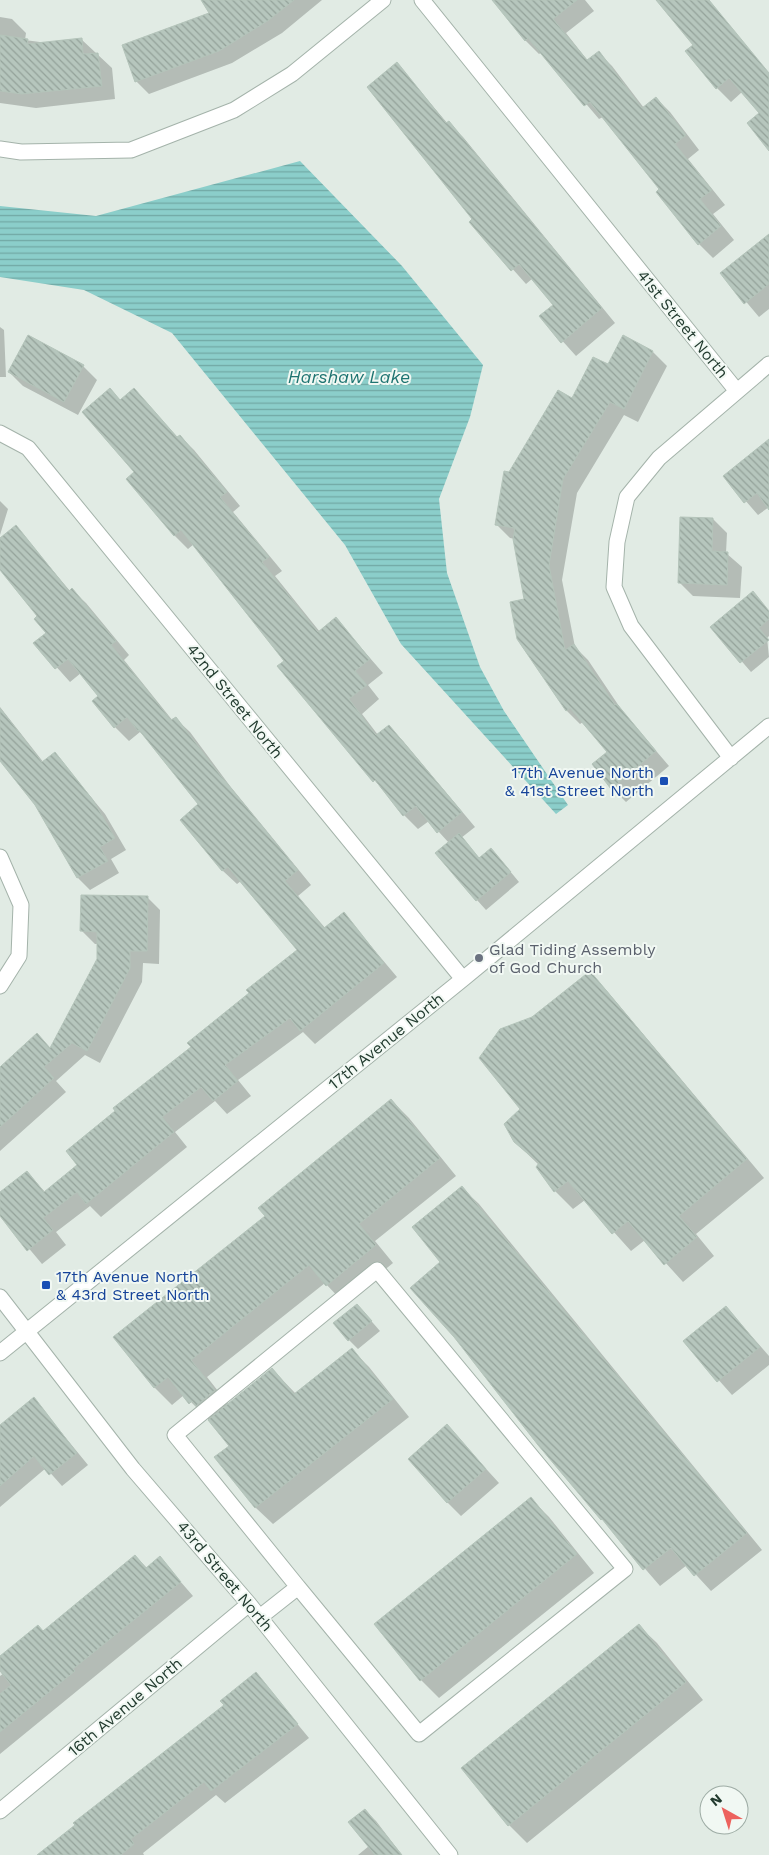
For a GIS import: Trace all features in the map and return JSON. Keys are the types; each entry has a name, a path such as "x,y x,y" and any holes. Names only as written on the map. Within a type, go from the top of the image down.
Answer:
{"street":[{"path":"0,149 21,152 131,150 234,110 292,74 383,0"},
{"name":"41st Street North","path":"422,0 736,390 659,458 627,497 617,542 614,587 631,626 731,758"},
{"path":"736,390 769,364"},
{"name":"42nd Street North","path":"0,433 28,448 463,979"},
{"name":"17th Avenue North","path":"0,1352 463,979 769,726"},
{"path":"0,857 21,905 19,956 0,986"},
{"path":"377,1270 625,1569 419,1734 298,1587 175,1436 377,1270"},
{"name":"43rd Street North","path":"0,1297 134,1469 250,1604 450,1855"},
{"path":"260,1617 298,1587"},
{"name":"16th Avenue North","path":"0,1811 250,1604"}],"water":[{"name":"Harshaw Lake","path":"300,161 402,266 483,365 470,417 439,499 447,573 480,667 504,711 568,805 556,814 401,644 345,545 172,333 84,290 0,277 0,206 96,216"}],"building":[{"path":"201,0 294,0 269,20 219,51 135,82 122,45 209,13"},
{"path":"492,0 577,0 553,19 587,60 599,51 642,108 656,97 686,135 675,144 712,190 700,199 721,226 698,245 656,192 659,189 590,102 584,106 528,38 525,41"},
{"path":"656,0 709,0 769,73 769,151 747,123 759,113 729,78 716,89 685,51 693,45"},
{"path":"0,35 28,39 27,44 82,38 83,54 98,53 102,86 22,94 0,91"},
{"path":"397,62 446,123 449,121 602,308 561,343 539,316 553,305 519,264 511,271 469,222 472,219 367,87"},
{"path":"769,234 769,284 744,304 720,273"},
{"path":"28,335 84,365 64,402 8,372"},
{"path":"623,335 653,351 624,409 610,402 563,479 549,565 565,650 574,644 615,705 617,704 656,751 611,789 592,764 607,752 570,708 566,711 517,639 510,602 524,599 513,539 515,528 495,525 504,471 509,472 558,390 572,398 593,357 608,364"},
{"path":"110,388 120,400 134,388 177,437 180,435 227,492 220,497 269,557 262,562 318,632 336,617 370,659 355,671 367,685 349,699 376,735 389,725 462,812 437,833 416,806 403,816 375,780 373,782 277,666 284,661 181,530 174,536 126,479 134,472 82,412"},
{"path":"769,439 769,510 757,493 744,503 723,476"},
{"path":"680,517 713,518 712,551 728,552 727,585 678,583"},
{"path":"16,525 69,591 72,588 116,641 111,645 171,720 176,717 217,771 298,870 285,881 324,928 344,912 384,963 300,1031 290,1018 225,1065 238,1081 213,1101 201,1087 162,1117 174,1132 86,1204 77,1192 43,1218 53,1230 27,1251 0,1216 0,1192 27,1171 44,1192 77,1165 66,1151 115,1111 113,1108 191,1047 187,1043 249,993 246,990 297,950 228,867 222,871 180,820 198,804 139,730 127,717 114,728 92,701 98,696 68,659 55,669 33,643 46,633 34,619 37,616 0,570 0,538"},
{"path":"753,591 769,611 769,619 759,628 769,640 740,663 710,627"},
{"path":"0,708 42,762 55,752 93,800 115,838 100,847 108,861 77,878 35,805 0,761"},
{"path":"459,833 479,858 491,848 511,872 476,901 435,853"},
{"path":"81,895 148,896 147,951 130,951 130,968 87,1051 72,1043 44,1067 54,1078 0,1127 0,1067 37,1033 50,1048 97,959 97,932 80,931"},
{"path":"590,971 747,1159 679,1216 697,1237 664,1265 628,1221 612,1234 568,1181 554,1192 536,1167 539,1163 514,1142 504,1124 520,1109 479,1058 500,1029 532,1017"},
{"path":"391,1099 440,1158 359,1224 376,1245 326,1286 309,1265 191,1360 215,1390 196,1406 192,1401 189,1404 168,1377 154,1388 113,1337 265,1216 258,1208"},
{"path":"462,1186 747,1533 694,1576 671,1548 643,1570 538,1445 454,1337 410,1288 440,1262 412,1227"},
{"path":"357,1304 372,1321 348,1341 333,1323"},
{"path":"726,1306 760,1347 717,1382 683,1341"},
{"path":"352,1348 393,1399 255,1508 214,1457 229,1446 208,1420 272,1368 294,1394"},
{"path":"34,1397 77,1453 49,1475 34,1456 0,1486 0,1425"},
{"path":"447,1424 486,1469 447,1503 408,1459"},
{"path":"531,1497 577,1554 420,1681 374,1624"},
{"path":"135,1555 146,1568 160,1556 181,1582 73,1669 75,1671 0,1732 0,1694 11,1685 0,1671 0,1656 38,1625 43,1631"},
{"path":"639,1624 686,1682 508,1826 461,1768"},
{"path":"256,1672 298,1724 211,1791 204,1782 131,1839 134,1844 121,1855 37,1855 75,1825 73,1823 224,1705 220,1701"},
{"path":"365,1809 402,1855 375,1855 348,1822"}],"place":[{"name":"17th Avenue North & 41st Street North","path":"664,781"},
{"name":"Glad Tiding Assembly of God Church","path":"479,958"},
{"name":"17th Avenue North & 43rd Street North","path":"46,1285"}]}
